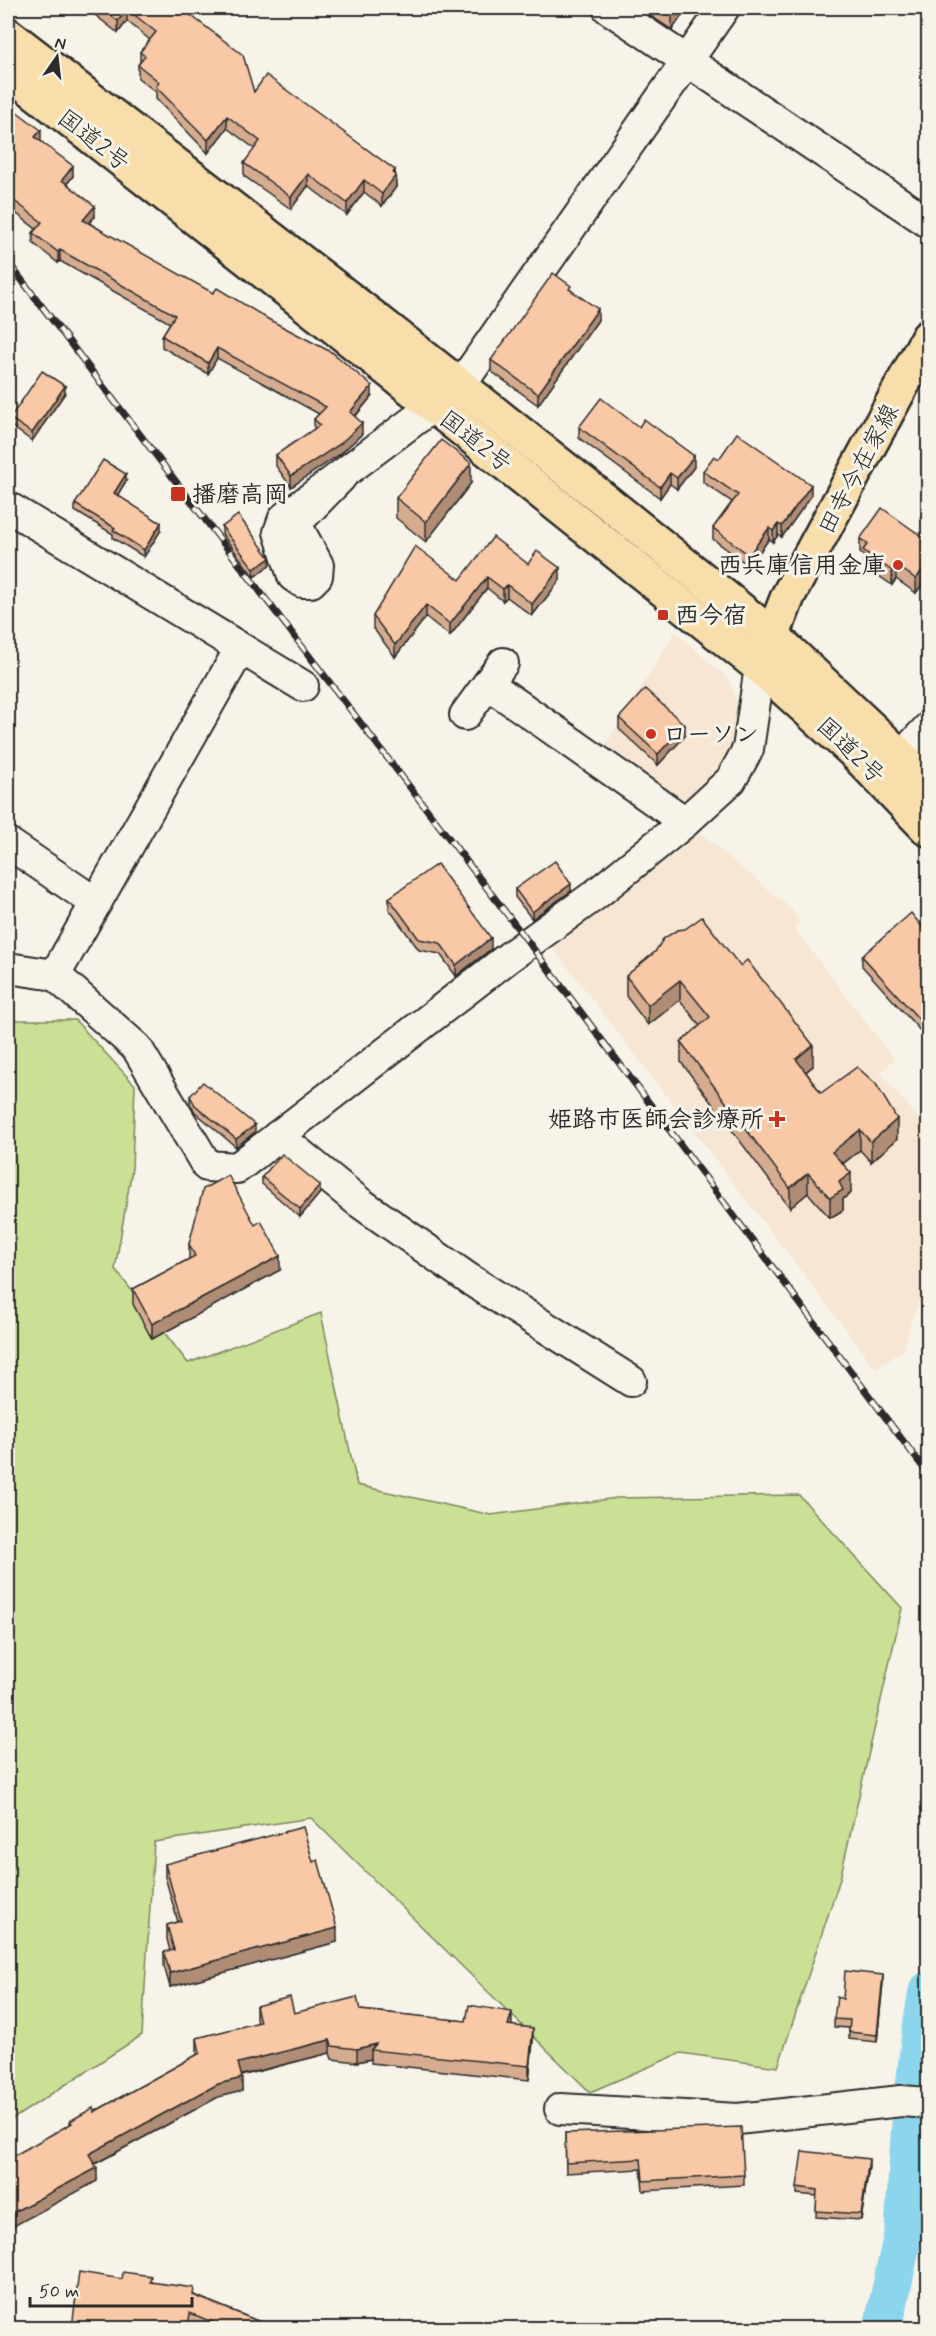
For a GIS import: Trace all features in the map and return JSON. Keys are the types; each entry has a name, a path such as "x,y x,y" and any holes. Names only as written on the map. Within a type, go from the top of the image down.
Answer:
{"main road":[{"name":"国道2号","path":"8,35 460,386 772,635 928,782"},
{"name":"国道2号","path":"8,71 338,330 760,667 854,752 928,829"},
{"name":"田寺今在家線","path":"760,667 788,596 928,337"}],"street":[{"path":"608,8 928,222"},
{"path":"341,477 460,386 724,8"},
{"path":"8,507 303,686"},
{"path":"55,975 240,649"},
{"path":"8,968 55,975 137,1048 207,1166 237,1168 509,957 595,895 686,822 731,780 748,749 760,667"},
{"path":"465,715 495,674 686,822"},
{"path":"902,756 928,728"},
{"path":"8,843 96,903"},
{"path":"278,1136 359,1202 469,1279 631,1381"},
{"path":"560,2109 738,2119 915,2102"}],"shaded area":[{"path":"675,632 729,680 738,707 729,763 692,800 673,799 602,751"},
{"path":"697,830 791,909 799,922 794,928 894,1059 881,1073 928,1130 928,1284 911,1321 904,1349 876,1369 550,944"}],"green space":[{"path":"8,1020 75,1020 135,1085 132,1169 115,1269 188,1363 321,1313 357,1485 491,1515 617,1498 799,1495 902,1608 840,1879 778,2067 681,2053 590,2092 311,1818 154,1842 142,2035 8,2122"}],"building":[{"path":"101,8 181,8 243,55 254,92 266,75 395,170 393,173 396,175 382,194 364,180 347,203 308,174 291,197 244,163 260,141 227,116 208,140 156,87 159,82 138,65 145,56 140,52 156,32 127,9 118,21"},
{"path":"8,105 41,130 35,137 73,166 62,180 95,206 83,220 213,293 217,288 268,319 333,353 372,386 350,412 362,423 340,444 291,476 276,455 320,425 314,419 326,407 217,348 208,363 162,336 175,315 60,250 58,252 33,233 42,222 8,196"},
{"path":"553,273 571,286 569,289 598,309 538,394 491,360"},
{"path":"42,371 65,386 32,433 10,418"},
{"path":"601,398 639,427 644,419 694,456 677,478 670,473 660,487 579,427"},
{"path":"737,433 811,485 782,526 778,524 773,531 769,528 749,555 713,528 738,495 703,471 714,456 719,459"},
{"path":"441,440 471,463 426,522 396,498"},
{"path":"103,460 126,474 114,493 161,523 144,550 113,530 115,528 75,504"},
{"path":"882,508 928,541 928,562 916,579 896,565 892,571 863,550 868,544 860,539"},
{"path":"238,515 270,558 254,569 222,527"},
{"path":"493,537 528,564 537,551 560,568 532,604 507,585 503,589 487,577 450,624 426,605 395,645 373,616 415,546 460,580"},
{"name":"ローソン","path":"645,689 685,725 658,754 619,718"},
{"path":"555,861 571,884 532,912 515,889"},
{"path":"437,864 491,938 456,965 440,943 419,939 389,898"},
{"path":"911,913 928,934 928,1023 925,1026 862,956"},
{"path":"702,917 740,966 747,960 813,1045 796,1059 821,1093 857,1067 876,1084 897,1119 871,1142 860,1130 832,1152 851,1173 839,1182 843,1190 830,1198 808,1173 790,1188 681,1042 710,1017 680,980 648,1005 626,976 655,952 663,939 677,930 685,929"},
{"path":"203,1082 255,1125 236,1139 195,1105 190,1096"},
{"path":"282,1154 320,1185 300,1209 262,1177"},
{"path":"228,1175 255,1225 261,1221 280,1256 152,1324 133,1289 195,1256 189,1244 203,1189"},
{"path":"303,1827 313,1862 318,1860 337,1928 170,1973 164,1952 174,1950 167,1925 181,1921 165,1864"},
{"path":"845,1971 883,1975 877,2035 849,2032 850,2020 834,2019 837,1997 843,1999"},
{"path":"290,1997 294,2013 357,1997 360,2010 466,2021 469,2005 512,2012 508,2025 533,2028 529,2066 371,2050 376,2044 357,2049 332,2046 330,2040 238,2063 242,2078 218,2084 89,2154 97,2168 8,2215 8,2159 72,2123 70,2121 93,2108 94,2112 200,2053 197,2038 260,2022 256,2006"},
{"path":"741,2127 744,2175 643,2181 641,2159 566,2163 565,2133"},
{"path":"802,2151 869,2159 861,2214 816,2211 817,2190 797,2187"},
{"path":"79,2272 122,2279 123,2272 151,2276 150,2282 194,2288 193,2295 275,2328 227,2328 190,2313 188,2328 72,2328"}],"waterway":[{"path":"883,2328 904,2230 911,2123 928,1991"}],"railway":[{"path":"8,262 529,943 928,1474"}],"place":[{"name":"播磨高岡","path":"178,494"},
{"name":"西兵庫信用金庫","path":"898,565"},
{"name":"西今宿","path":"663,615"},
{"name":"ローソン","path":"651,734"},
{"name":"姫路市医師会診療所","path":"777,1119"}]}
